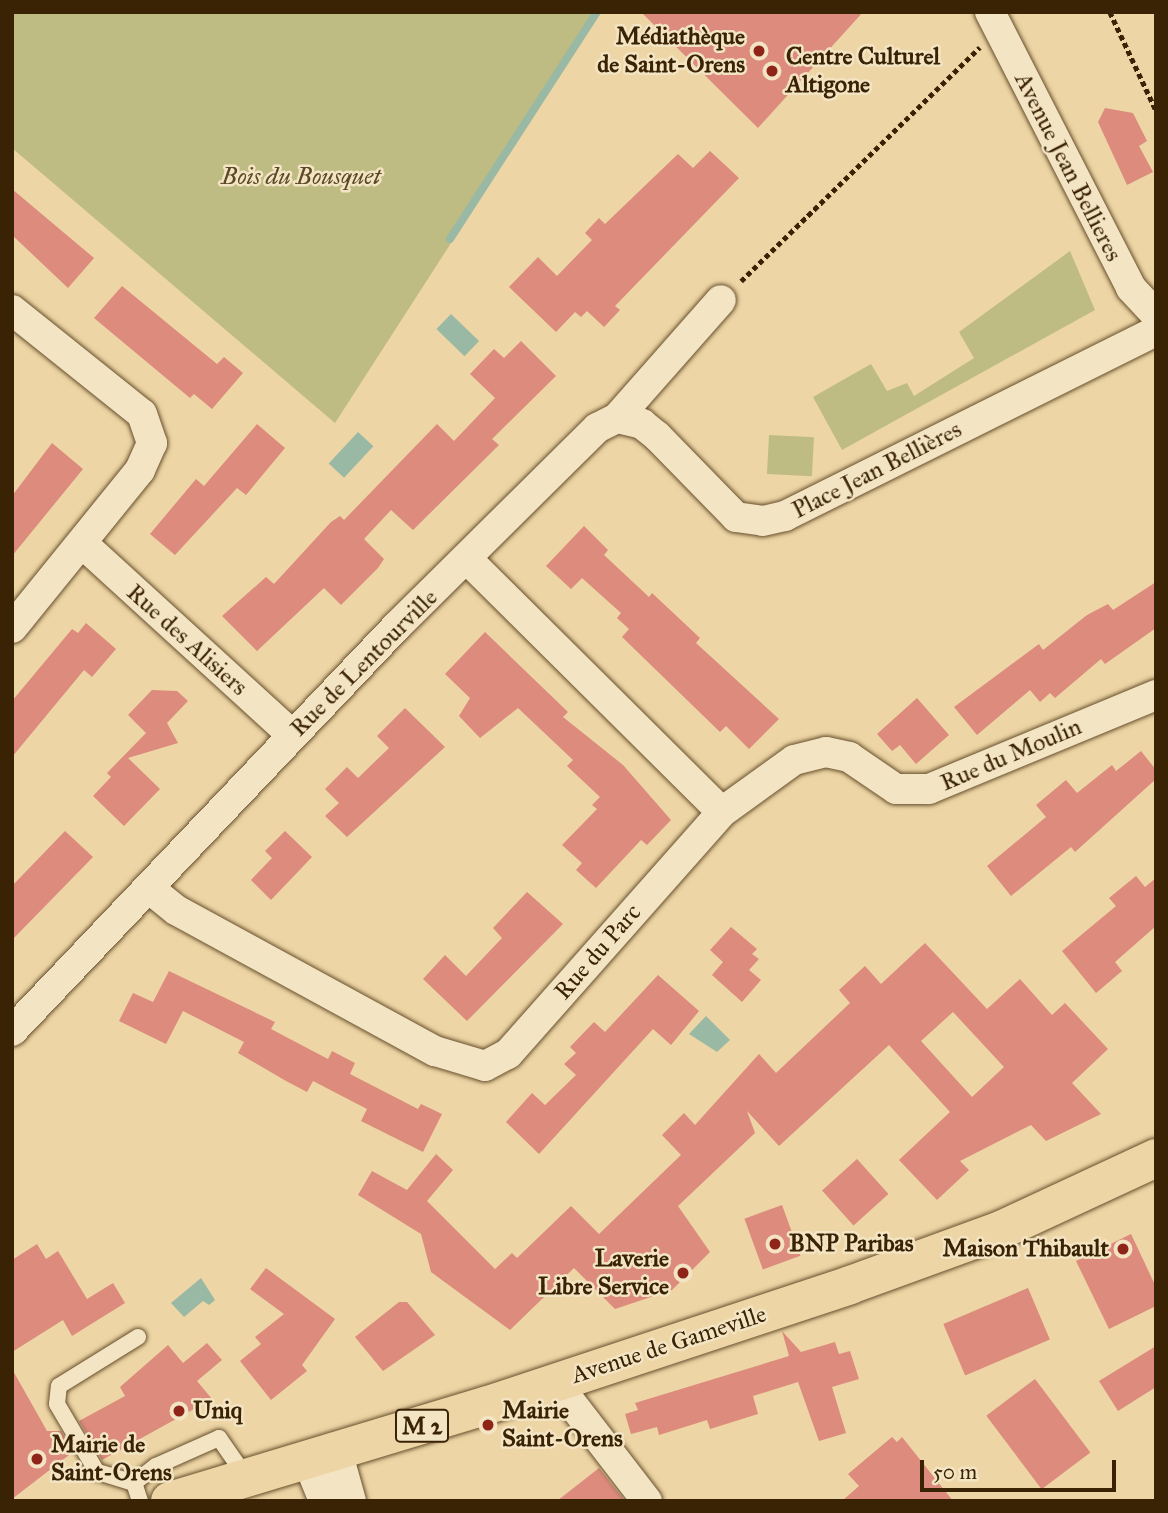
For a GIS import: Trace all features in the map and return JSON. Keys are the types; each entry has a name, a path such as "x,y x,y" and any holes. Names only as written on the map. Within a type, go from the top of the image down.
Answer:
{"main road":[{"name":"Avenue de Gameville","path":"170,1501 556,1383 1001,1230 1153,1166"}],"street":[{"name":"Avenue Jean Bellieres","path":"994,21 1131,288 1156,314"},
{"name":"Rue de Lentourville","path":"12,1031 150,889 292,735 597,429 617,418 721,300"},
{"path":"12,310 142,414 152,443 140,470 83,544 12,628"},
{"name":"Place Jean Bellières","path":"617,418 642,424 657,436 737,517 763,521 785,516 1156,331"},
{"name":"Rue des Alisiers","path":"83,544 292,735"},
{"path":"468,561 722,812"},
{"name":"Rue du Moulin","path":"722,812 794,760 826,752 849,757 896,789 929,789 1156,695"},
{"name":"Rue du Parc","path":"150,889 176,910 424,1045 485,1066 508,1054 722,812"},
{"path":"556,1383 647,1501"},
{"path":"322,1455 324,1501"},
{"path":"322,1455 351,1501"}],"lane":[{"path":"134,1483 97,1472 57,1405 60,1386 138,1337"},
{"path":"134,1483 156,1466 219,1438 246,1477"},
{"path":"134,1483 140,1501"}],"path":[{"path":"1110,12 1156,110"},
{"path":"721,300 994,21"},
{"path":"69,1501 89,1501"}],"green space":[{"name":"Bois du Bousquet","path":"12,12 600,12 335,423 12,148"},
{"path":"1070,251 1095,310 842,450 813,397 871,364 887,391 907,383 914,396 974,358 959,332"},
{"path":"769,435 814,437 812,476 767,474"}],"shaded area":[{"path":"451,314 479,341 464,356 436,329"},
{"path":"358,432 373,446 344,478 329,463"},
{"path":"706,1016 730,1040 717,1052 689,1034"},
{"path":"201,1278 215,1300 209,1305 203,1301 184,1317 171,1303"}],"building":[{"name":"Centre Culturel Altigone","path":"641,12 863,12 758,128"},
{"path":"1105,108 1133,113 1147,141 1139,146 1153,172 1127,185 1098,122"},
{"path":"710,151 739,178 615,306 620,310 604,327 587,311 581,317 575,312 556,332 509,287 538,257 557,276 592,240 585,233 599,218 605,224 678,154 693,168"},
{"path":"12,189 94,258 68,288 12,235"},
{"path":"122,286 217,364 224,357 243,373 212,409 194,394 190,398 94,318"},
{"path":"521,341 556,376 492,439 499,445 413,530 391,510 364,539 384,559 378,568 341,605 324,588 257,651 222,616 266,577 274,584 331,522 340,516 344,520 437,424 454,441 495,398 470,374 494,349 504,358"},
{"path":"257,424 285,448 246,495 237,488 175,555 150,534 196,479 204,486"},
{"path":"52,443 83,469 12,556 12,496"},
{"path":"584,526 608,550 604,555 649,597 652,593 700,638 696,643 779,719 749,749 726,726 720,732 622,637 629,629 617,618 621,613 582,578 571,589 546,566"},
{"path":"1156,582 1156,628 1105,664 1101,659 1055,698 1050,693 1040,702 1030,690 977,735 954,707 1039,644 1043,650 1087,615 1108,604 1113,610"},
{"path":"86,623 116,649 92,677 84,670 12,757 12,701 72,629 78,633"},
{"path":"485,632 568,712 563,717 623,765 671,820 647,845 641,840 596,888 576,870 582,863 562,845 597,809 592,805 600,797 567,766 573,760 518,708 480,738 459,716 470,698 445,674"},
{"path":"152,690 177,691 188,701 167,723 178,743 128,758 160,789 124,826 93,796 111,777 107,773 146,733 128,715"},
{"path":"917,698 949,735 916,764 900,745 892,751 877,734"},
{"path":"405,708 445,747 347,837 325,816 339,803 325,789 347,767 358,778 389,748 377,736"},
{"path":"1141,751 1156,770 1156,779 1075,852 1071,847 1011,896 987,866 1046,817 1036,805 1066,780 1077,793 1112,765 1116,771"},
{"path":"65,831 93,857 12,940 12,886"},
{"path":"285,831 312,857 271,900 251,880 272,858 265,851"},
{"path":"1136,876 1145,887 1156,878 1156,926 1115,962 1122,971 1096,993 1062,951 1116,906 1109,898"},
{"path":"527,892 563,924 467,1021 423,979 445,955 466,976 502,938 493,928"},
{"path":"731,927 757,949 752,954 759,959 749,970 761,980 742,1002 712,975 723,962 710,950"},
{"path":"925,943 987,1009 1020,979 1052,1015 1065,1003 1108,1049 1072,1083 1101,1114 1046,1141 1031,1125 960,1161 969,1170 937,1200 899,1160 950,1112 889,1045 779,1146 747,1111 755,1133 678,1206 710,1252 672,1290 615,1309 574,1268 510,1330 431,1272 421,1234 358,1195 372,1171 407,1190 436,1154 453,1170 427,1201 495,1269 512,1253 517,1258 571,1206 599,1234 681,1155 662,1135 684,1113 695,1125 759,1054 776,1073 850,1003 839,990 865,966 881,984","holes":["953,1012 1004,1067 972,1097 921,1041"]},
{"path":"169,971 275,1022 271,1029 328,1059 332,1051 355,1063 350,1074 418,1109 421,1104 442,1114 423,1152 361,1121 367,1109 313,1081 307,1092 286,1081 238,1053 244,1042 183,1011 166,1044 119,1021 133,993 153,1002"},
{"path":"658,975 699,1011 671,1045 653,1029 539,1154 506,1122 532,1093 545,1105 576,1075 564,1064 576,1053 570,1047 594,1022 605,1032"},
{"path":"857,1159 888,1194 854,1225 822,1190"},
{"path":"782,1205 800,1256 763,1269 744,1219"},
{"path":"1131,1234 1156,1287 1156,1306 1109,1329 1076,1261"},
{"path":"37,1244 46,1259 58,1251 87,1299 113,1283 125,1303 72,1336 63,1320 12,1352 12,1260"},
{"path":"266,1268 335,1319 302,1365 307,1371 271,1400 240,1361 261,1344 255,1337 284,1314 250,1289"},
{"path":"1028,1288 1050,1340 965,1375 943,1324"},
{"path":"399,1302 407,1302 435,1335 383,1371 355,1337"},
{"path":"782,1331 801,1352 835,1342 839,1354 850,1351 859,1379 832,1387 846,1433 819,1441 798,1382 753,1396 758,1414 710,1429 707,1420 659,1435 657,1427 631,1434 625,1414 638,1410 635,1403 789,1356"},
{"path":"207,1343 222,1360 197,1381 212,1399 102,1460 79,1421 125,1396 120,1387 168,1345 183,1363"},
{"path":"1156,1346 1156,1387 1118,1411 1099,1381"},
{"path":"12,1369 47,1431 61,1431 73,1452 12,1499"},
{"path":"1035,1379 1090,1452 1042,1489 986,1416"},
{"path":"892,1437 897,1442 902,1437 953,1501 842,1501 859,1486 848,1474"},
{"path":"599,1468 625,1501 557,1501"}],"waterway":[{"path":"450,239 597,12"}],"place":[{"name":"Médiathèque de Saint-Orens","path":"759,51"},
{"name":"Centre Culturel Altigone","path":"772,71"},
{"name":"BNP Paribas","path":"775,1244"},
{"name":"Maison Thibault","path":"1123,1249"},
{"name":"Laverie Libre Service","path":"683,1273"},
{"name":"Uniq","path":"179,1411"},
{"name":"Mairie Saint-Orens","path":"488,1425"},
{"name":"Mairie de Saint-Orens","path":"37,1459"}]}
